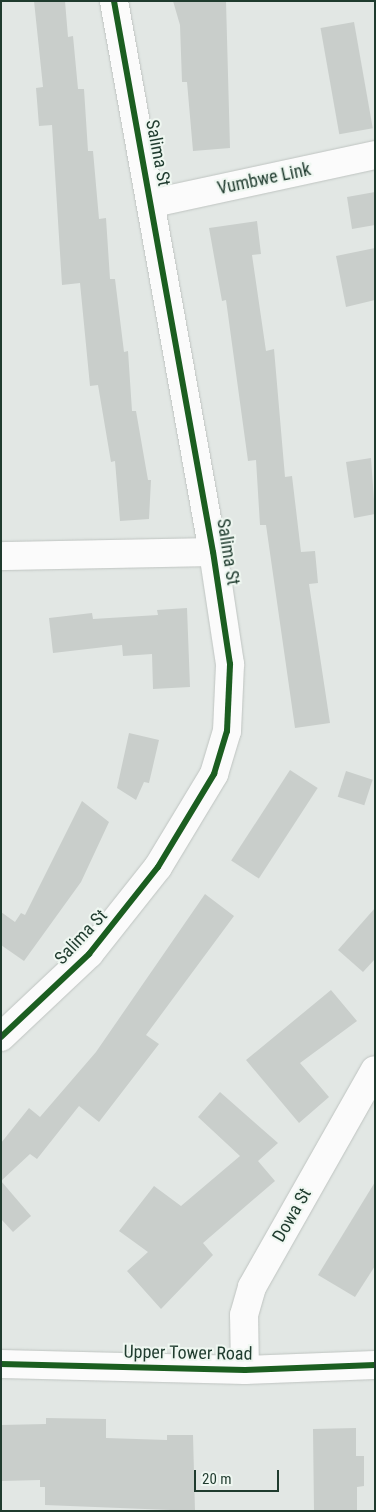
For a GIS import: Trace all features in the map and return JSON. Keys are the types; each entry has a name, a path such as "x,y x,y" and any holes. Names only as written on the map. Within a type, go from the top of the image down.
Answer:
{"street":[{"name":"Salima St","path":"1,1036 88,954 127,908 187,824 214,774 226,731 230,664 213,552 153,203 114,1"},
{"name":"Vumbwe Link","path":"153,203 375,155"},
{"path":"1,556 213,552"},
{"name":"Dowa St","path":"245,1370 244,1314 252,1287 375,1070"},
{"name":"Upper Tower Road","path":"1,1364 245,1370 375,1365"}],"building":[{"path":"34,1 65,1 68,37 73,36 78,89 84,89 88,151 93,151 99,219 106,218 110,279 115,279 124,352 128,351 132,411 136,411 148,480 151,480 149,519 120,521 115,461 111,462 98,385 90,386 80,283 62,285 52,125 39,126 36,88 43,87"},
{"path":"173,1 226,1 230,148 193,151 187,82 182,82 180,25"},
{"path":"354,22 373,128 339,134 321,28"},
{"path":"375,192 375,225 352,229 347,197"},
{"path":"257,221 261,254 252,255 266,351 274,349 285,477 292,476 301,552 315,551 318,583 309,584 330,723 295,728 266,525 260,525 256,460 248,461 226,300 222,301 209,228"},
{"path":"375,248 375,300 346,307 336,256"},
{"path":"371,458 375,514 354,518 346,462"},
{"path":"187,608 190,687 153,689 152,654 123,656 122,645 53,653 49,618 92,613 93,619 158,615 157,610"},
{"path":"129,733 159,740 149,783 144,782 136,800 117,788"},
{"path":"290,770 318,788 259,879 231,861"},
{"path":"346,771 373,780 364,805 338,797"},
{"path":"82,801 109,822 81,882 24,961 1,945 1,912 15,922 21,913 25,915"},
{"path":"205,894 234,916 146,1035 159,1044 99,1122 79,1106 37,1159 30,1154 1,1181 1,1143 29,1108 40,1117 96,1052"},
{"path":"375,908 375,959 363,972 338,950"},
{"path":"331,990 357,1021 300,1063 329,1097 299,1123 246,1060"},
{"path":"220,1092 278,1143 258,1161 275,1181 203,1243 213,1255 161,1309 127,1271 148,1252 119,1231 154,1186 181,1206 240,1156 198,1117"},
{"path":"1,1181 31,1216 13,1232 1,1219"},
{"path":"375,1182 375,1266 355,1297 318,1275"},
{"path":"46,1418 106,1419 106,1438 167,1440 167,1435 193,1435 195,1511 45,1505 45,1487 40,1487 40,1480 1,1481 1,1425 46,1424"},
{"path":"356,1428 356,1456 364,1456 364,1486 357,1487 357,1511 314,1511 313,1429"}],"cycle path":[{"path":"1,1037 89,954 158,867 214,774 227,731 230,664 213,552 114,1"},
{"path":"1,1364 245,1370 375,1365"}]}
